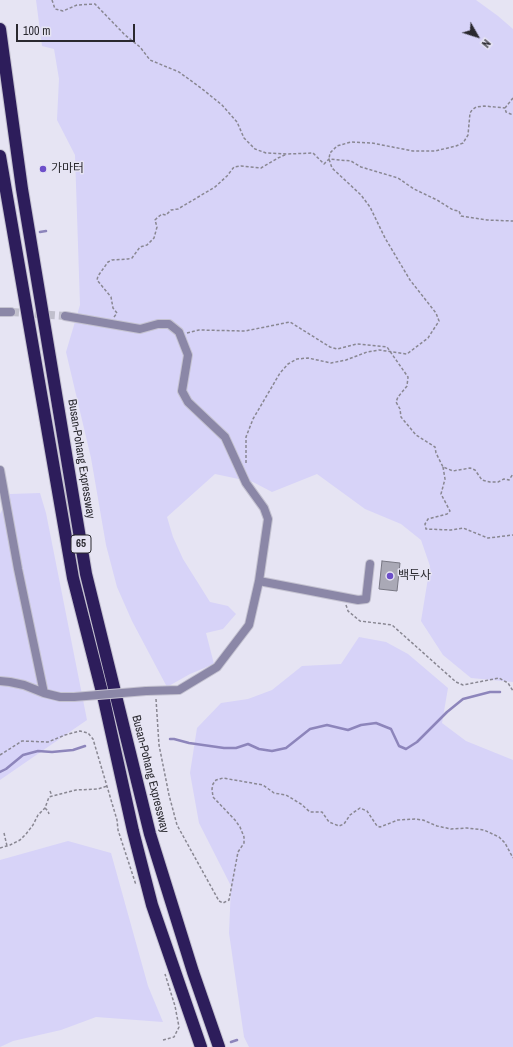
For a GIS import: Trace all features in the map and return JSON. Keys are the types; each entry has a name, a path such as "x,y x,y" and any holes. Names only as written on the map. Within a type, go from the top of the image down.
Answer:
{"highway":[{"name":"Busan-Pohang Expressway","path":"0,29 22,189 86,574 150,834 193,972 219,1047"},
{"name":"65","path":"0,156 73,578 104,700 133,831 152,905 201,1047"}],"lane":[{"path":"0,312 11,312"},
{"path":"0,681 24,685 44,693 60,697 179,690 217,667 249,624 259,581 268,519 264,508 246,483 225,437 188,402 182,391 188,355 179,332 168,324 158,324 140,329 65,316"},
{"path":"0,470 18,569 44,693"},
{"path":"259,581 344,596 358,600 366,599 370,564"}],"path":[{"path":"52,0 55,9 63,11 77,5 95,4 125,35 140,47 150,60 179,72 202,88 222,106 237,122 244,138 255,149 266,153 312,153 324,164 329,159"},
{"path":"505,108 513,98"},
{"path":"246,464 246,437 253,419 280,373 288,364 297,359 308,358 331,363 379,350 407,354 428,338 439,321 436,313 410,280 362,195 332,168 329,159 330,153 338,146 350,142 372,143 413,151 435,151 456,146 463,143 468,135 470,113 472,110 476,107 484,106 505,108"},
{"path":"505,108 506,112 513,115"},
{"path":"109,319 115,317 117,314 113,308 111,297 97,280 98,276 108,262 128,260 132,258 140,247 147,245 154,238 157,227 155,220 158,216 162,214 166,215 171,210 178,209 215,187 234,167 241,166 262,168 287,154"},
{"path":"329,159 351,161 361,167 398,178 414,189 437,200 452,210 459,211 461,216 487,220 513,221"},
{"path":"180,335 200,330 245,331 290,322 330,347 337,349 357,344 387,347 392,352 408,377 407,386 398,396 396,402 402,417 416,435 435,447 436,453 443,467 445,479 441,494 450,511 447,514 428,519 425,524 426,529 451,530 463,528 488,538 513,535"},
{"path":"443,467 453,471 470,468 475,470 482,480 490,482 498,482 504,479 509,480 513,474"},
{"path":"344,596 348,611 360,622 392,625 456,682 463,686 499,678 508,682 513,691"},
{"path":"156,691 159,746 177,825 219,901 223,903 229,900 238,852 244,843 244,837 240,827 214,797 212,789 213,784 216,780 223,778 263,785 274,793 286,795 301,804 310,812 322,812 329,822 339,826 344,824 350,815 360,808 367,810 377,826 380,827 398,820 415,819 451,829 467,828 484,830 499,837 505,843 513,858"},
{"path":"0,755 22,741 48,742 80,731 88,733 93,739 117,820 118,830 137,889"},
{"path":"0,848 20,840 33,825 38,815 45,808 49,797 76,790 98,789 107,786"},
{"path":"50,791 52,796"},
{"path":"45,808 49,814"},
{"path":"4,833 7,846"},
{"path":"163,969 175,1006 179,1027 174,1037 163,1040"}],"shaded area":[{"path":"36,0 476,0 513,29 513,682 471,678 443,655 421,621 430,566 421,540 401,524 365,509 317,474 272,492 253,482 215,474 167,517 173,537 183,559 210,602 228,606 236,614 223,629 206,633 214,664 190,674 167,687 132,621 117,587 106,545 91,458 66,352 80,305 75,155 57,120 59,79 54,49 42,46"},
{"path":"40,493 46,513 87,720 0,780 0,514 10,494"},
{"path":"359,637 386,642 408,654 448,688 442,723 466,741 513,760 513,1047 249,1047 244,1037 229,933 231,886 199,823 190,773 197,728 221,703 248,699 272,690 302,666 341,664"},
{"path":"68,841 111,853 148,986 163,1022 96,1017 61,1030 13,1041 0,1047 0,860"}],"building":[{"name":"백두사","path":"382,561 400,563 397,591 379,589"}],"waterway":[{"path":"40,232 46,231"},
{"path":"170,739 224,748 236,748 248,744 259,749 272,751 286,748 310,729 327,725 348,730 361,725 376,723 391,729 399,746 406,749 417,742 447,712 463,699 490,692 500,692"},
{"path":"0,772 23,755 38,751 52,752 73,750 85,746"},
{"path":"231,1042 237,1040"}],"tunnel":[{"path":"11,312 65,316"}],"place":[{"name":"가마터","path":"43,169"},
{"name":"백두사","path":"390,576"}]}
